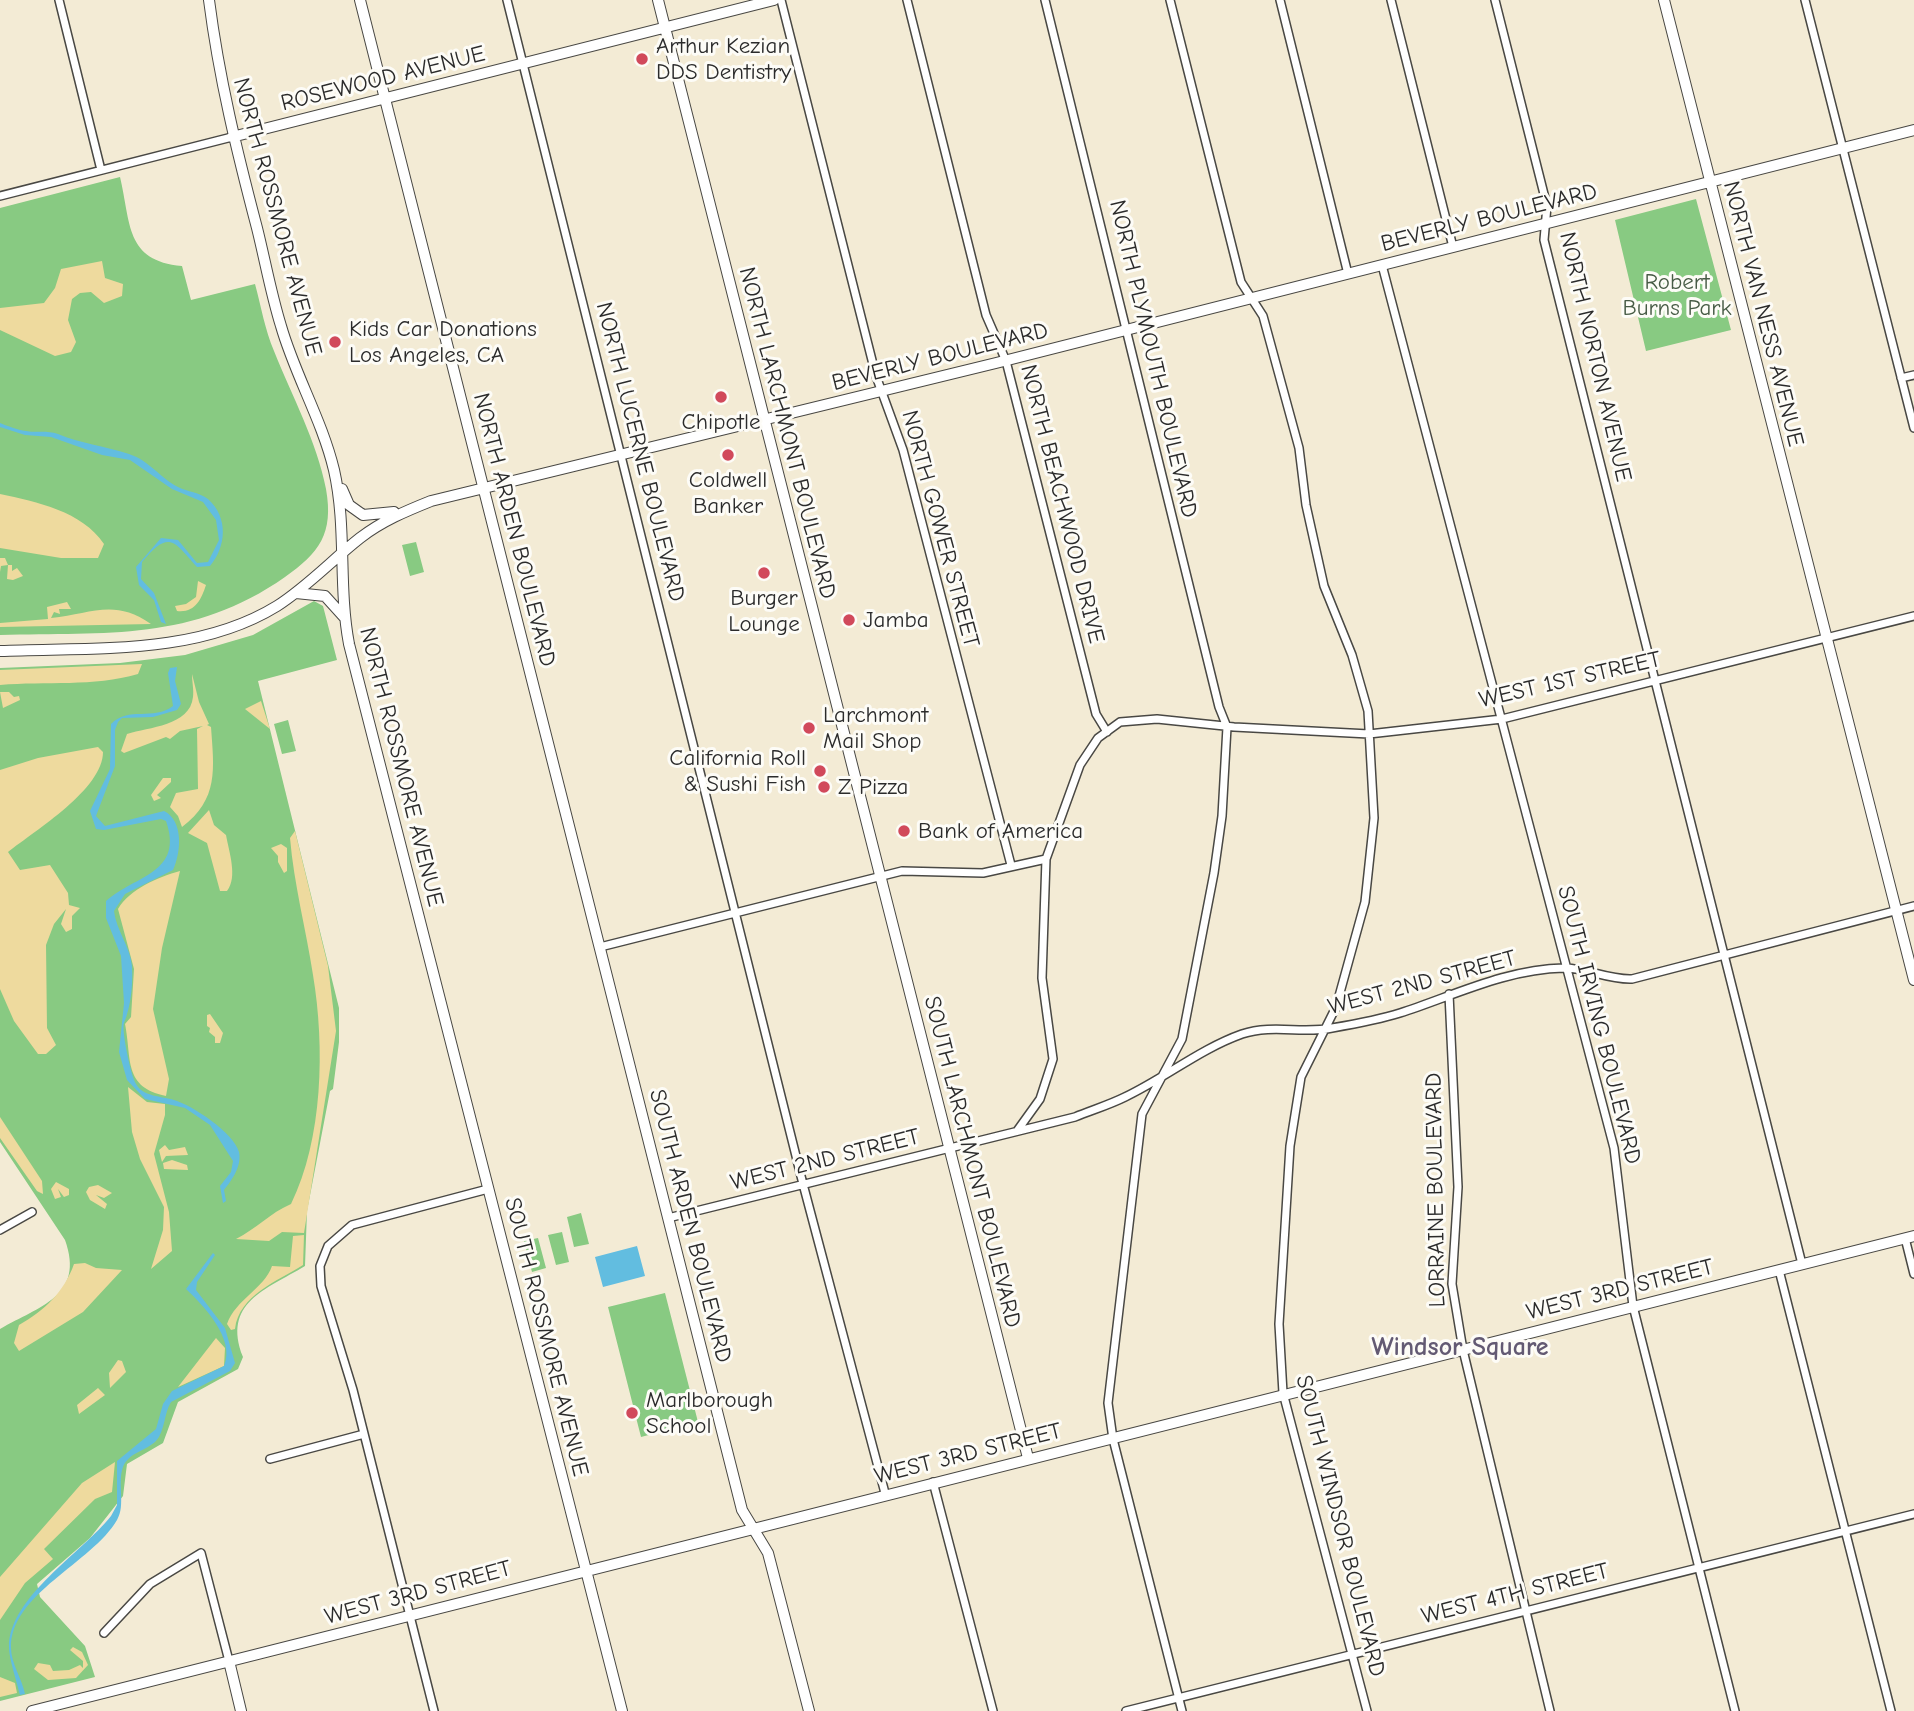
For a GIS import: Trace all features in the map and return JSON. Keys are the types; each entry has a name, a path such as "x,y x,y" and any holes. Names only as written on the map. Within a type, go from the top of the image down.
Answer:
{"main road":[{"name":"NORTH ROSSMORE AVENUE","path":"209,0 232,137 281,325 334,468 342,520 345,618 432,973"},
{"name":"NORTH ARDEN BOULEVARD","path":"360,0 600,947"},
{"name":"NORTH LARCHMONT BOULEVARD","path":"658,0 879,876"},
{"name":"ROSEWOOD AVENUE","path":"232,137 774,0"},
{"name":"NORTH VAN NESS AVENUE","path":"1664,0 1914,980"},
{"name":"BEVERLY BOULEVARD","path":"0,651 178,642 247,622 296,593 383,523 431,501 1006,361 1914,130"},
{"path":"334,468 349,505 363,515 381,515 431,501"},
{"path":"296,593 325,596 345,618"},
{"name":"SOUTH LARCHMONT BOULEVARD","path":"879,876 1028,1458"},
{"name":"SOUTH ARDEN BOULEVARD","path":"600,947 742,1510 768,1553 809,1711"},
{"name":"SOUTH ROSSMORE AVENUE","path":"432,973 622,1711"},
{"name":"WEST 3RD STREET","path":"32,1711 885,1493 1114,1439 1283,1393 1909,1237"},
{"path":"229,1661 241,1711"}],"street":[{"path":"59,0 101,170"},
{"name":"NORTH LUCERNE BOULEVARD","path":"507,0 803,1185 885,1493"},
{"name":"NORTH GOWER STREET","path":"781,0 881,391 903,450 1011,866"},
{"name":"NORTH BEACHWOOD DRIVE","path":"907,0 986,315 1006,361 1096,714 1107,732"},
{"name":"NORTH PLYMOUTH BOULEVARD","path":"1045,0 1219,707 1227,727"},
{"name":"SOUTH WINDSOR BOULEVARD","path":"1170,0 1241,282 1263,316 1299,449 1306,505 1324,586 1362,683 1369,734 1374,818 1365,902 1336,1007 1301,1077 1290,1146 1279,1324 1283,1393 1367,1711"},
{"path":"1280,0 1349,274"},
{"path":"1391,0 1453,247"},
{"name":"NORTH NORTON AVENUE","path":"1495,0 1547,206 1544,240 1802,1264"},
{"path":"1805,0 1914,428"},
{"name":"ROSEWOOD AVENUE","path":"0,196 232,137"},
{"name":"SOUTH IRVING BOULEVARD","path":"1382,265 1614,1148 1633,1306 1735,1711"},
{"path":"1902,378 1914,375"},
{"name":"WEST 1ST STREET","path":"1107,732 1120,722 1133,719 1369,734 1502,719 1914,616"},
{"path":"1182,1711 1114,1439 1108,1403 1142,1114 1174,1057 1186,1023 1222,816 1227,727"},
{"path":"1017,1132 1040,1099 1053,1059 1042,978 1046,859 1073,779 1088,751 1107,732"},
{"path":"600,947 879,876 913,870 983,873 1046,859"},
{"name":"WEST 2ND STREET","path":"668,1218 1075,1117 1123,1099 1203,1051 1244,1034 1277,1028 1325,1030 1399,1013 1449,994 1511,977 1566,968 1614,980 1632,979 1914,906"},
{"name":"LORRAINE BOULEVARD","path":"1449,994 1458,1187 1452,1284 1463,1350 1550,1711"},
{"path":"435,1711 365,1434 322,1295 320,1266 334,1237 352,1225 488,1189"},
{"path":"0,1230 32,1212"},
{"path":"1909,1237 1914,1274"},
{"path":"1779,1270 1891,1711"},
{"path":"270,1459 365,1434"},
{"path":"933,1482 993,1711"},
{"name":"WEST 4TH STREET","path":"1126,1711 1914,1514"},
{"path":"104,1633 150,1584 201,1553 229,1661"}],"green space":[{"path":"120,177 129,224 140,248 163,263 182,266 191,300 255,284 271,343 322,471 328,505 326,530 315,550 297,568 250,598 216,613 148,629 77,634 0,635 0,208"},
{"name":"Robert Burns Park","path":"1696,199 1731,330 1646,351 1615,220"},
{"path":"416,542 424,572 410,576 402,545"},
{"path":"314,601 323,606 337,660 258,681 339,1008 339,1042 333,1089 330,1091 307,1211 305,1266 251,1300 238,1323 238,1339 243,1357 238,1369 178,1402 163,1443 127,1464 123,1496 90,1538 37,1584 40,1597 85,1646 95,1677 0,1701 0,1329 55,1297 64,1287 69,1274 70,1259 65,1240 0,1142 0,668 120,663 185,655 253,635"},
{"path":"288,720 296,751 282,754 274,724"},
{"path":"581,1213 589,1244 574,1247 567,1217"},
{"path":"562,1232 569,1262 556,1265 548,1235"},
{"path":"538,1238 546,1268 532,1272 524,1241"},
{"path":"665,1293 698,1422 641,1437 608,1307"}],"sand":[{"path":"102,261 105,278 123,284 122,296 104,303 91,292 80,293 72,299 68,320 76,342 71,352 55,356 0,330 0,308 44,303 55,288 61,269"},
{"path":"0,494 58,510 84,523 104,544 98,558 61,558 0,548"},
{"path":"0,558 5,558 8,565 1,566 0,572"},
{"path":"8,565 12,565 12,571 17,568 23,576 7,579"},
{"path":"198,581 206,585 199,600 193,608 177,611 175,606 186,604 196,597"},
{"path":"67,602 71,609 59,609 60,614 54,612 51,618 114,610 138,616 151,624 0,627 0,623 48,619 47,607"},
{"path":"142,664 138,674 104,681 0,685 0,670"},
{"path":"192,674 199,702 209,724 207,725 211,727 213,770 212,782 203,805 182,827 178,816 170,807 176,793 198,789 197,729 203,726 180,731 170,739 166,737 124,753 121,751 127,734 167,724 185,714 193,697"},
{"path":"0,692 19,696 20,700 3,708"},
{"path":"261,701 270,729 245,709"},
{"path":"98,747 103,752 100,766 80,794 66,808 8,852 20,870 50,865 68,893 69,905 80,908 72,916 72,929 66,932 61,924 66,909 54,924 46,945 47,1028 56,1045 46,1054 38,1054 14,1021 0,989 0,770 38,758"},
{"path":"163,778 171,778 171,782 157,795 161,798 154,801 151,795"},
{"path":"209,810 214,825 226,835 231,856 232,879 227,891 220,891 207,843 188,833"},
{"path":"295,831 328,966 336,1031 304,1233 282,1232 269,1241 236,1239 291,1204 310,1151 315,1122 320,1062 319,1032 313,975 292,855 290,838"},
{"path":"281,844 287,848 287,871 284,873 278,856 271,848"},
{"path":"180,871 162,948 153,1009 169,1079 166,1096 142,1086 132,1070 125,1024 131,1017 134,969 118,909 130,895 145,885"},
{"path":"210,1014 223,1033 220,1043 215,1043 215,1037 209,1032 207,1015"},
{"path":"128,1087 147,1102 165,1104 165,1115 154,1154 169,1212 172,1251 151,1269 163,1230 164,1207 140,1159 132,1132"},
{"path":"0,1117 42,1181 43,1194 37,1191 0,1138"},
{"path":"165,1145 169,1150 185,1147 188,1155 166,1156 162,1162 159,1150"},
{"path":"172,1160 187,1165 188,1170 164,1169 163,1163"},
{"path":"56,1182 69,1189 69,1195 64,1197 58,1189 61,1197 55,1199 51,1189"},
{"path":"98,1185 112,1193 104,1198 96,1195 107,1204 105,1209 90,1200 86,1192 89,1187"},
{"path":"304,1235 303,1265 252,1298 238,1317 235,1329 231,1330 227,1324 231,1315 263,1281 272,1266 290,1267 293,1236"},
{"path":"85,1263 96,1268 122,1270 83,1312 19,1351 14,1343 19,1325 37,1314 52,1300 65,1283 74,1264"},
{"path":"216,1338 225,1348 224,1366 178,1387"},
{"path":"118,1360 122,1361 126,1372 110,1388 109,1373"},
{"path":"98,1388 105,1395 79,1414 77,1405"},
{"path":"115,1462 112,1492 95,1499 44,1549 53,1559 25,1583 0,1620 0,1577 82,1483"},
{"path":"73,1647 82,1652 88,1665 76,1678 48,1680 34,1669 38,1663 50,1665 53,1671 69,1670 80,1665 83,1668 83,1661 70,1650"},
{"path":"0,1677 15,1683 17,1693 0,1697"}],"water":[{"path":"0,423 23,430 54,433 129,454 178,487 205,497 215,507 223,532 219,550 210,566 197,567 171,542 159,545 142,562 141,579 154,593 166,624 161,622 154,600 139,585 136,567 161,538 178,540 197,563 208,562 219,540 216,520 203,502 172,489 130,460 102,455 51,437 25,435 0,427"},
{"path":"177,667 175,681 181,704 177,710 153,717 122,718 118,722 115,730 115,766 96,816 105,826 164,811 175,822 178,830 178,855 173,870 125,894 114,911 132,966 131,995 124,1034 132,1072 139,1088 148,1094 174,1100 191,1108 221,1129 236,1145 239,1152 238,1168 224,1190 226,1201 223,1203 220,1186 231,1172 233,1161 210,1125 185,1108 145,1099 127,1080 119,1052 124,1003 121,956 106,918 106,901 154,871 163,862 170,838 166,821 161,819 104,830 96,829 90,811 110,769 111,724 125,716 158,713 173,706 168,673 170,668"},
{"path":"637,1246 645,1276 603,1287 595,1257"},
{"path":"213,1253 215,1255 197,1282 196,1290 225,1328 235,1363 230,1371 171,1402 156,1441 129,1458 123,1467 121,1508 117,1520 90,1551 54,1580 24,1611 14,1629 11,1648 25,1694 20,1695 9,1647 12,1629 21,1611 49,1577 111,1516 117,1505 117,1461 156,1429 163,1404 172,1391 224,1366 227,1356 222,1334 209,1313 186,1289"}],"place":[{"name":"Arthur Kezian DDS Dentistry","path":"642,59"},
{"name":"Kids Car Donations Los Angeles, CA","path":"335,342"},
{"name":"Chipotle","path":"721,397"},
{"name":"Coldwell Banker","path":"728,455"},
{"name":"Burger Lounge","path":"764,573"},
{"name":"Jamba","path":"849,620"},
{"name":"Larchmont Mail Shop","path":"809,728"},
{"name":"California Roll & Sushi Fish","path":"820,771"},
{"name":"Z Pizza","path":"824,787"},
{"name":"Bank of America","path":"904,831"},
{"name":"Marlborough School","path":"632,1413"}],"district":[{"name":"Windsor Square","path":"1460,1348"}]}
